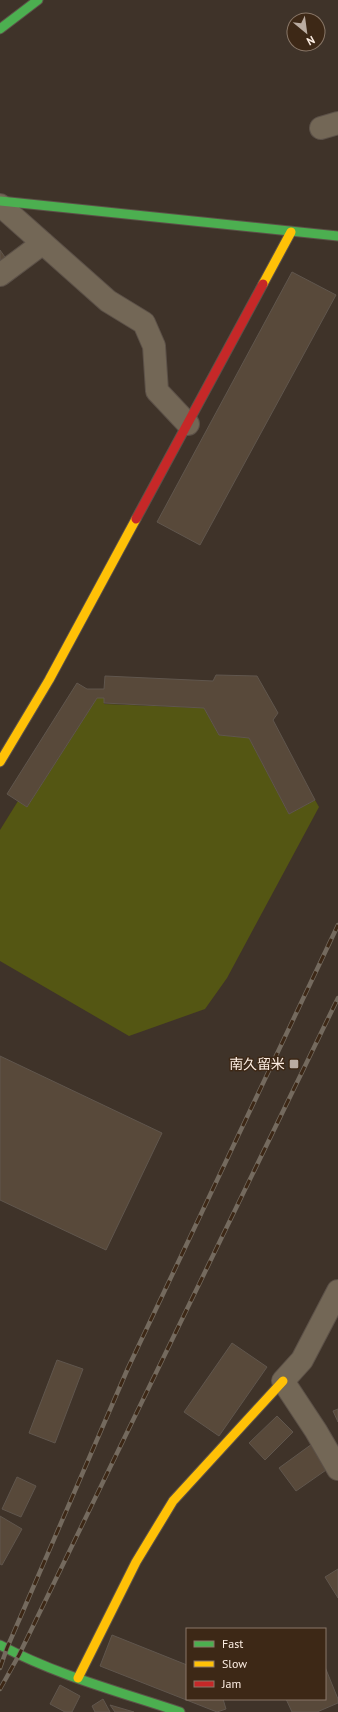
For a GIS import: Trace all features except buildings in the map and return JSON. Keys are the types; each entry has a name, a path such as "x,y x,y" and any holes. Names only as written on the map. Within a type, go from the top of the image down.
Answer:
{"street":[{"path":"0,29 38,0"},
{"path":"0,201 338,236"},
{"path":"0,205 108,301 144,323 154,346 157,391 188,424"},
{"path":"0,762 49,680 291,232"},
{"path":"0,275 43,243"},
{"path":"78,1678 136,1562 173,1501 302,1360 338,1291"},
{"path":"282,1381 316,1432 338,1469"},
{"path":"0,1645 20,1655 78,1678 180,1712"}],"shaded area":[{"path":"97,698 104,698 104,704 204,708 219,735 249,738 289,814 315,800 319,807 227,978 205,1009 129,1036 0,961 0,830 18,801 27,807"}],"railway":[{"path":"0,1668 7,1648 128,1368 338,925"},
{"path":"0,1689 19,1655 338,998"}],"traffic: fast":[{"path":"0,29 38,0"},
{"path":"0,201 338,236"},
{"path":"0,1645 21,1656 66,1674 180,1712"}],"traffic: slow":[{"path":"263,284 291,232"},
{"path":"0,762 49,680 136,519"},
{"path":"78,1678 136,1562 173,1501 283,1381"}],"traffic: jam":[{"path":"136,519 263,284"}],"place":[{"name":"南久留米","path":"294,1064"}]}
